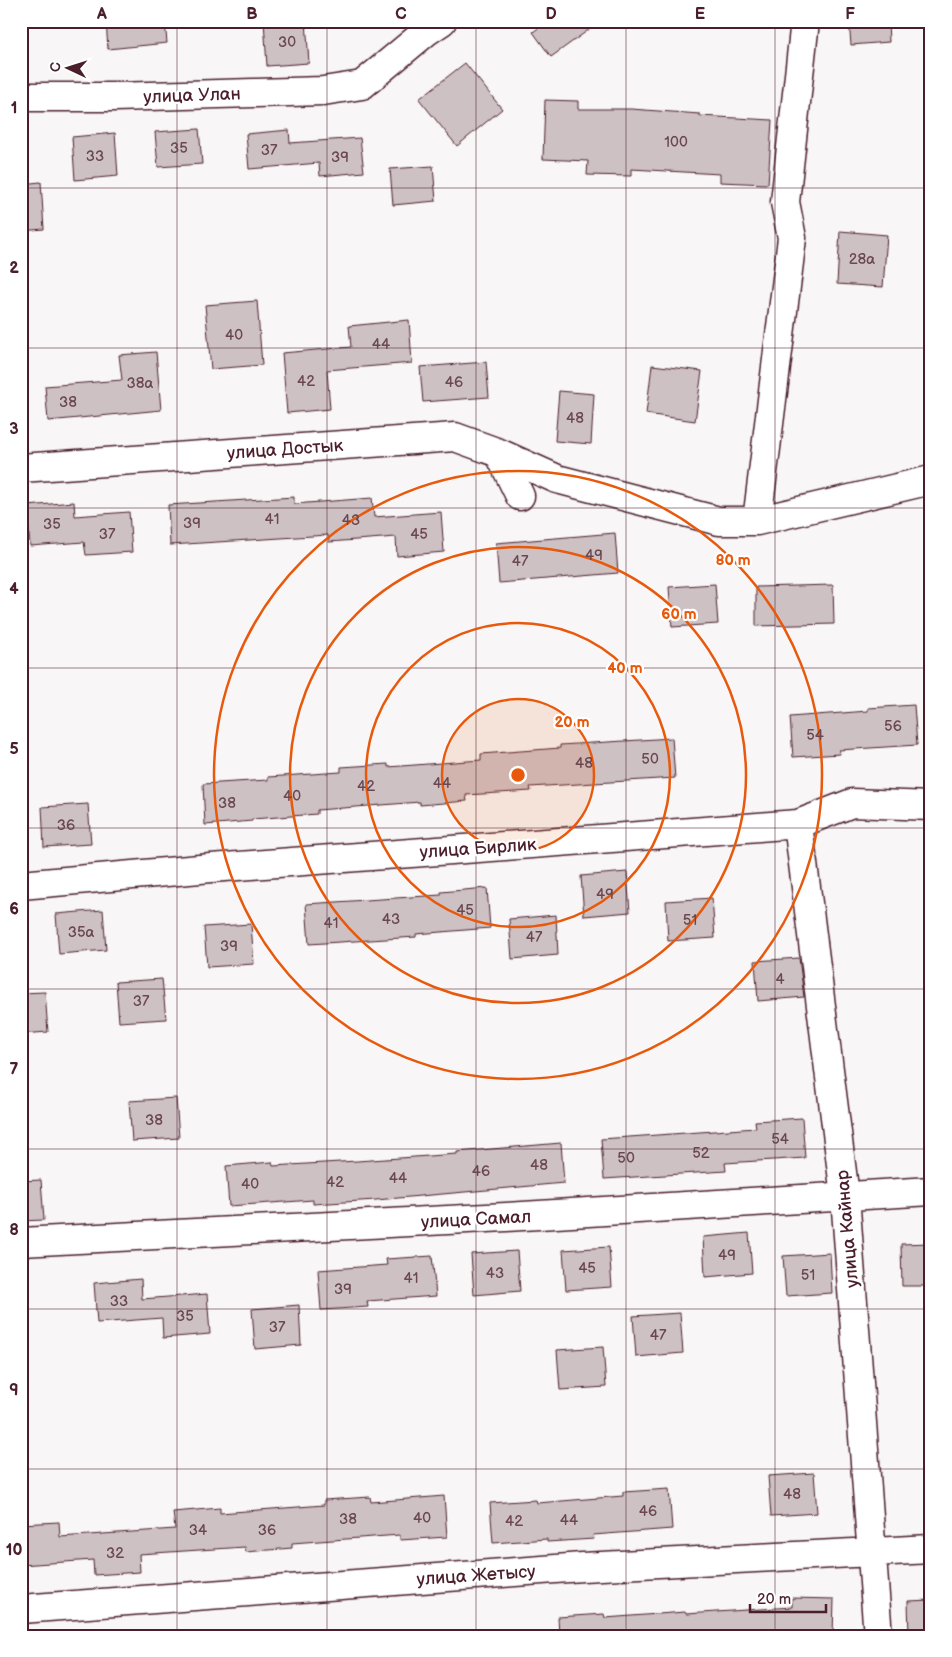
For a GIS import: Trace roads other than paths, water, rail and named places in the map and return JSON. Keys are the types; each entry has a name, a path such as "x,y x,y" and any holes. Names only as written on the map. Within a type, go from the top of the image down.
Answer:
{"street":[{"name":"улица Улан","path":"21,97 114,97 323,91 362,86 427,31 442,21"},
{"path":"758,521 792,238 785,202 805,21"},
{"name":"улица Достык","path":"21,468 455,437 499,453 557,479 719,521 758,521 931,480"},
{"path":"499,453 520,496"},
{"name":"улица Бирлик","path":"21,885 211,868 798,824 852,803 931,806"},
{"name":"улица Кайнар","path":"798,824 845,1196 878,1636"},
{"name":"улица Самал","path":"21,1242 506,1217 931,1190"},
{"name":"улица Жетысу","path":"21,1610 582,1567 931,1549"}]}
